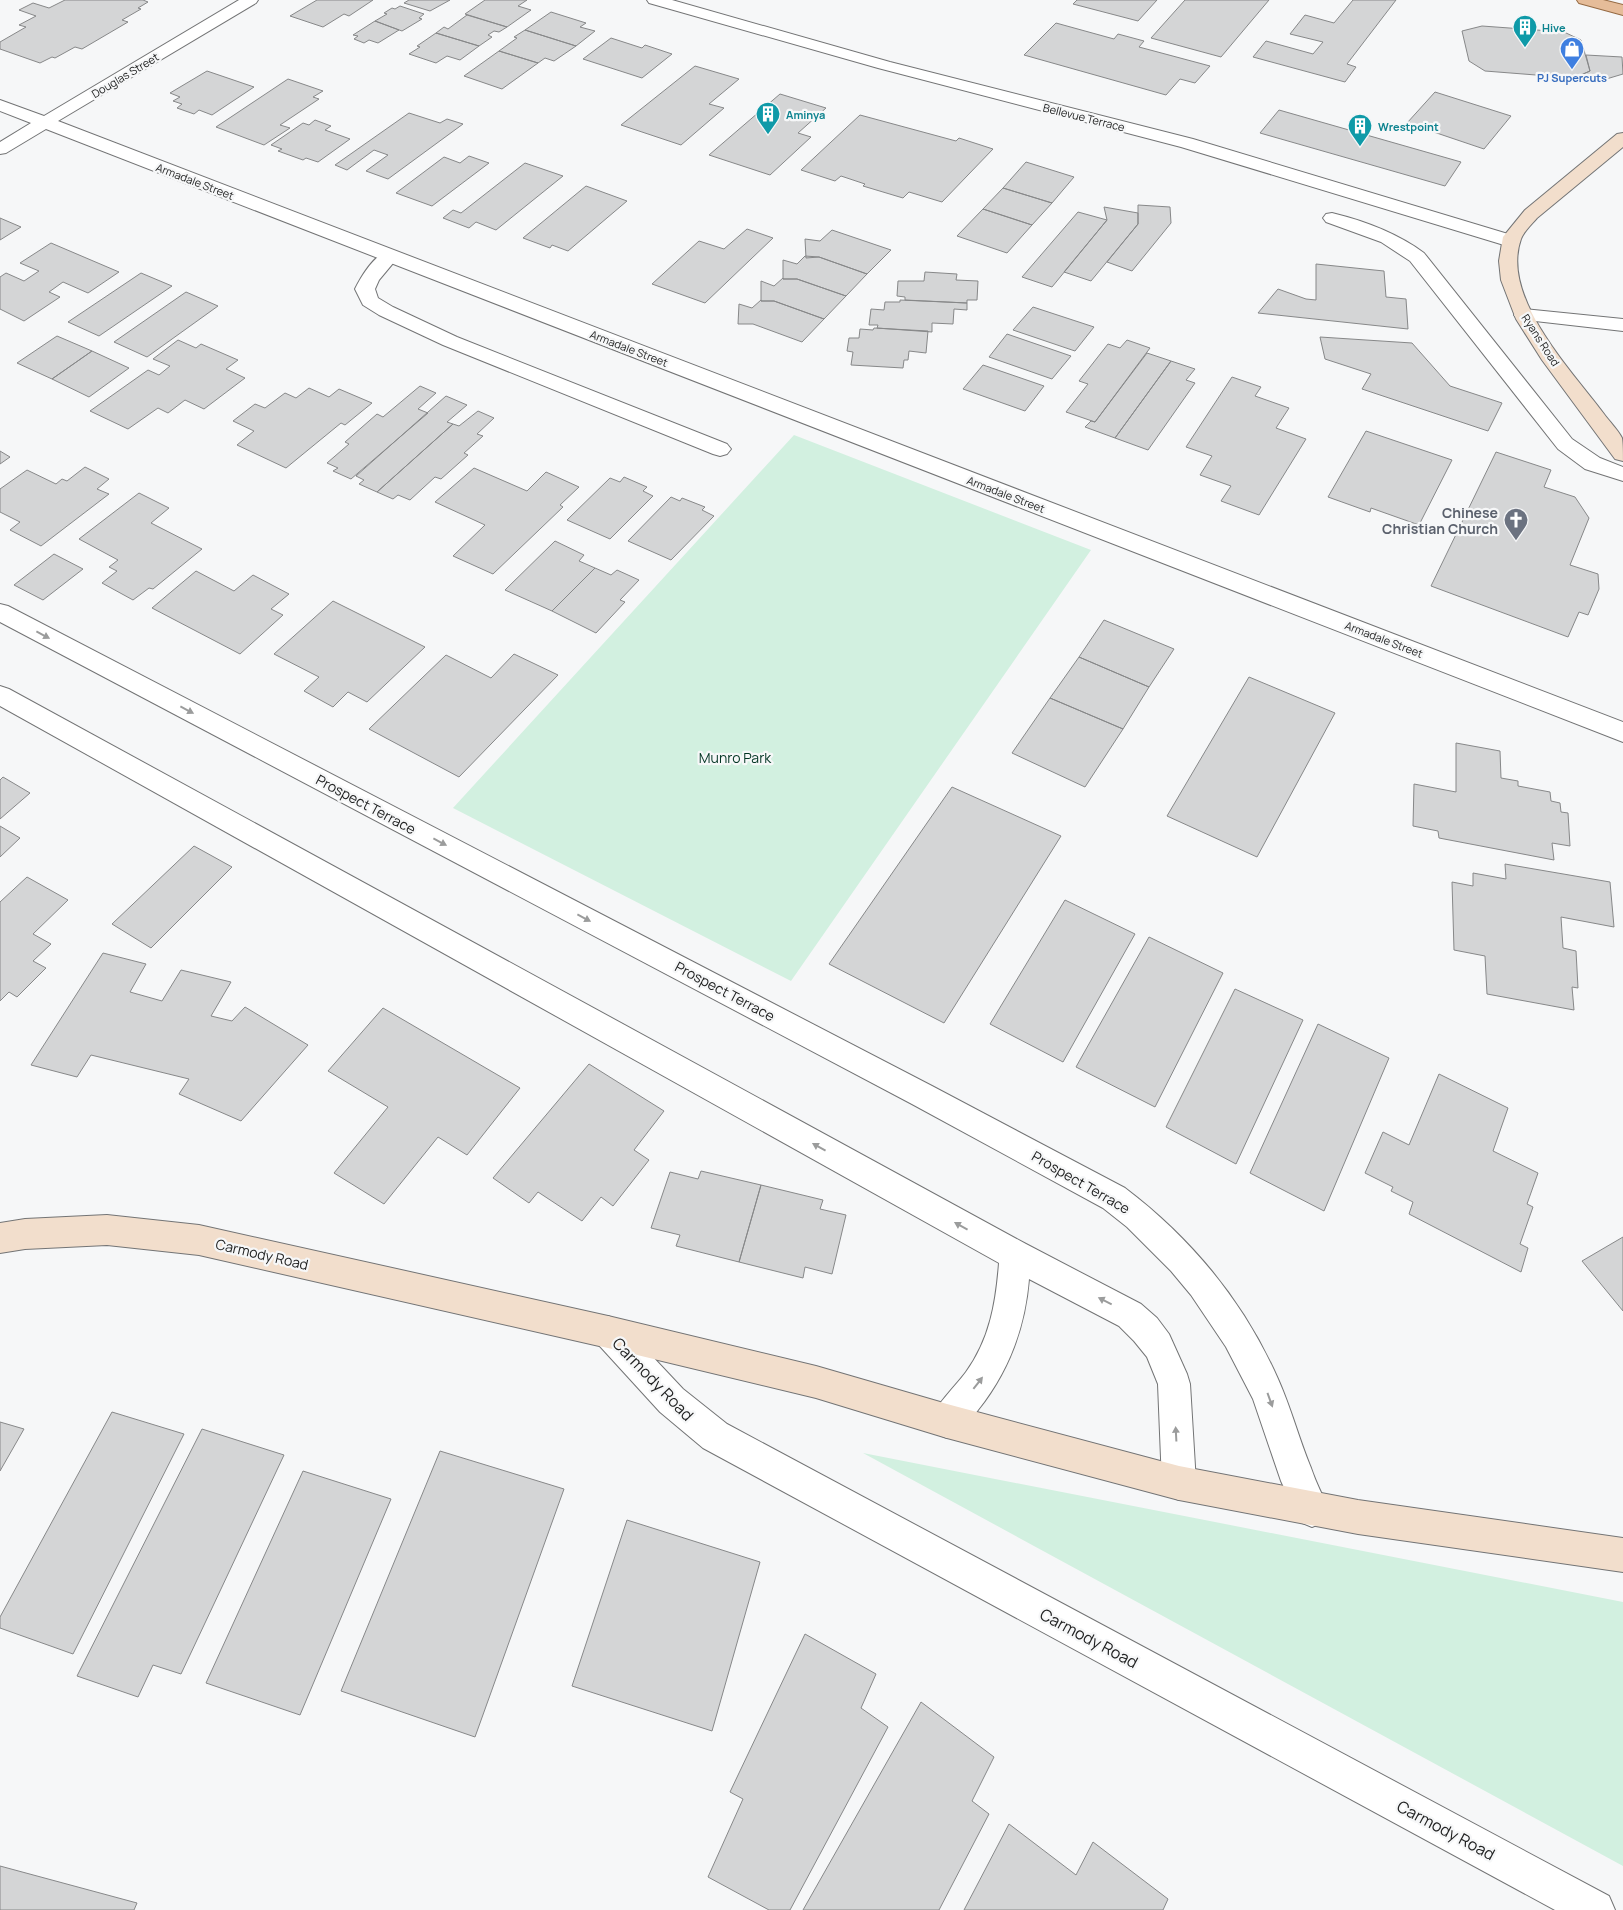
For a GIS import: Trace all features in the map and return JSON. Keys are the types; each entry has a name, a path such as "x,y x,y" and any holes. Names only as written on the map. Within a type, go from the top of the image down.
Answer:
{"main road":[{"path":"1585,0 1623,10"}],"street":[{"name":"Douglas Street","path":"0,149 250,0"},
{"name":"Bellevue Terrace","path":"655,0 884,65 1186,143 1511,241"},
{"name":"Armadale Street","path":"0,105 1623,732"},
{"path":"1511,241 1519,227 1531,214 1623,138"},
{"path":"1332,218 1382,235 1402,245 1417,257 1565,444 1578,457 1589,464 1623,474"},
{"name":"Ryans Road","path":"1511,241 1511,281 1524,315 1538,339 1623,454"},
{"path":"390,256 370,278 365,289 370,301 386,311 510,366 720,448"},
{"path":"1524,315 1623,326"},
{"name":"Prospect Terrace","path":"0,612 896,1081 1114,1198 1143,1220 1168,1244 1191,1269 1222,1313 1249,1356 1266,1391 1299,1482 1312,1510"},
{"path":"0,695 1015,1255 1138,1320 1165,1356 1174,1384 1179,1483"},
{"name":"Carmody Road","path":"0,1238 26,1234 107,1230 199,1240 608,1332 816,1382 947,1421 1179,1483 1312,1510 1623,1555"},
{"path":"947,1421 984,1375 1000,1343 1011,1304 1015,1255"},
{"name":"Carmody Road","path":"608,1332 668,1398 697,1425 715,1436 1595,1910"}],"green space":[{"name":"Munro Park","path":"794,435 1091,550 791,981 453,808"},
{"path":"863,1453 1623,1602 1623,1866"}],"building":[{"path":"65,0 143,0 148,2 138,8 141,9 122,20 128,22 82,49 75,47 55,58 52,57 40,63 0,49 0,42 26,27 19,25 36,16 19,10 33,3 49,8"},
{"path":"317,0 373,0 349,16 344,14 323,27 290,16"},
{"path":"409,0 450,0 430,11 404,3"},
{"path":"485,0 527,0 518,6 531,10 507,27 465,14"},
{"path":"1077,0 1157,0 1138,21 1073,4"},
{"path":"1185,0 1269,0 1221,57 1151,38"},
{"path":"1353,0 1396,0 1347,64 1356,67 1345,82 1253,57 1266,41 1313,54 1323,42 1290,34 1305,15 1334,23"},
{"path":"400,6 424,14 419,18 422,19 402,31 375,21 387,14 384,13 392,8 395,9"},
{"path":"551,12 586,23 580,27 595,31 576,46 525,30"},
{"path":"467,15 507,27 499,32 494,31 488,35 492,37 479,46 436,33 444,27 448,29"},
{"path":"375,21 399,30 378,43 369,40 364,43 354,39 358,36 353,35"},
{"path":"1056,23 1114,39 1118,34 1144,41 1139,47 1210,66 1195,83 1180,79 1166,95 1024,55"},
{"name":"Hive","path":"1482,26 1564,32 1581,40 1590,71 1574,78 1485,71 1469,61 1462,31"},
{"path":"525,30 576,46 554,61 545,58 538,63 499,51"},
{"path":"436,33 479,46 460,60 447,56 436,63 409,54"},
{"path":"611,38 642,48 645,45 672,54 642,78 583,59"},
{"path":"499,51 538,63 502,89 464,76"},
{"path":"1586,55 1622,57 1623,74 1603,80 1574,78 1590,71"},
{"path":"695,66 739,79 709,104 724,108 681,145 621,125"},
{"path":"207,71 254,87 212,115 199,110 194,114 177,108 182,104 173,101 180,97 170,93"},
{"path":"288,79 323,91 313,97 319,99 280,125 290,128 264,145 216,127"},
{"path":"1435,92 1511,116 1484,149 1407,123"},
{"name":"Aminya","path":"780,94 826,108 798,133 811,137 770,175 709,155"},
{"name":"Wrestpoint","path":"1279,110 1461,162 1445,186 1260,133"},
{"path":"409,113 440,123 447,119 463,124 388,179 366,171 388,155 374,150 347,170 335,165"},
{"path":"860,115 956,141 959,138 993,149 942,202 909,192 903,198 863,186 865,184 841,176 835,181 801,170"},
{"path":"315,120 331,126 325,130 350,139 318,162 306,158 303,160 278,151 282,149 271,145 303,123 309,125"},
{"path":"469,156 489,163 432,206 396,193 444,157 460,163"},
{"path":"1026,162 1074,177 1052,203 1003,188"},
{"path":"525,163 563,176 496,230 476,222 469,228 443,218 453,210 461,213"},
{"path":"586,186 627,201 568,251 552,245 550,248 523,238"},
{"path":"1003,188 1052,203 1032,225 983,209"},
{"path":"1138,205 1170,207 1171,223 1132,271 1107,262 1138,224"},
{"path":"1104,207 1138,213 1138,224 1091,281 1064,272 1107,220"},
{"path":"983,209 1032,225 1007,253 957,236"},
{"path":"1078,212 1107,220 1052,287 1022,277"},
{"path":"0,218 21,227 0,240"},
{"path":"747,229 773,238 705,303 652,284 699,241 724,249"},
{"path":"832,230 891,250 867,274 819,257 806,258 805,239 820,241"},
{"path":"51,243 119,272 88,293 63,282 49,292 60,297 24,321 0,309 0,277 6,273 24,281 39,271 20,263"},
{"path":"805,256 819,257 867,274 846,296 797,279 783,279 783,260 797,264"},
{"path":"1316,264 1384,271 1386,297 1406,299 1408,329 1258,313 1278,289 1306,299 1316,300"},
{"path":"925,272 957,274 956,280 978,281 977,300 967,300 967,303 905,300 905,297 897,296 898,281 924,281"},
{"path":"141,273 172,286 99,336 68,322"},
{"path":"783,278 797,279 846,296 824,319 774,301 761,301 761,281 774,286"},
{"path":"186,292 218,306 147,357 114,342"},
{"path":"761,300 774,301 824,319 802,342 753,324 738,324 739,304 752,308"},
{"path":"900,300 967,303 967,310 954,309 953,324 932,323 932,332 877,328 878,325 869,325 871,309 884,310 885,302 900,302"},
{"path":"1033,307 1094,327 1075,351 1013,330"},
{"path":"874,328 928,331 926,353 909,351 908,360 904,360 903,368 851,365 853,352 847,351 849,338 859,338 860,329 873,330"},
{"path":"1007,334 1071,356 1052,379 989,357"},
{"path":"57,336 92,351 52,379 17,363"},
{"path":"1320,337 1412,343 1450,386 1502,403 1488,431 1362,389 1371,374 1325,359"},
{"path":"178,340 196,348 201,344 238,360 226,369 245,378 204,409 185,400 168,413 158,408 128,429 90,411 148,370 159,375 170,366 153,359"},
{"path":"1127,340 1150,348 1095,422 1066,412 1088,384 1079,381 1108,344 1120,348"},
{"path":"92,351 129,368 89,397 52,379"},
{"path":"1147,353 1171,361 1115,438 1085,427 1091,421 1095,422"},
{"path":"1171,361 1195,369 1186,380 1195,383 1148,450 1115,438"},
{"path":"983,365 1044,386 1025,411 963,389"},
{"path":"1232,377 1261,387 1255,396 1289,408 1276,428 1306,439 1259,515 1221,501 1231,486 1200,475 1212,456 1186,447"},
{"path":"420,386 436,393 418,409 428,413 351,479 333,471 338,468 327,463 349,444 345,442 377,414 383,417"},
{"path":"309,388 329,397 339,389 372,403 345,425 341,423 286,468 237,445 254,431 233,421 255,404 265,408 285,393 296,398"},
{"path":"446,396 467,405 447,422 453,424 377,492 359,484 364,480 356,476"},
{"path":"478,411 494,418 477,434 483,436 464,453 468,455 441,479 435,477 410,500 398,495 393,499 377,492 453,424 459,426"},
{"path":"1366,431 1452,460 1419,525 1371,508 1370,512 1328,497"},
{"path":"0,451 10,457 0,464"},
{"name":"Chinese Christian Church","path":"1496,452 1551,470 1544,487 1575,497 1589,518 1570,565 1598,574 1599,589 1588,615 1579,612 1568,637 1431,586"},
{"path":"85,467 109,479 97,489 109,494 41,546 10,530 20,522 0,512 0,489 27,470 56,484 62,479 67,481"},
{"path":"474,468 527,491 546,472 579,487 560,505 563,507 493,574 453,556 485,525 435,502"},
{"path":"624,477 647,487 643,491 653,496 610,539 567,520 610,478 620,482"},
{"path":"139,493 169,508 151,523 202,549 153,589 149,588 133,600 102,583 117,571 109,567 118,560 79,539"},
{"path":"671,497 680,501 682,498 705,507 702,510 714,516 671,560 628,541"},
{"path":"555,541 584,555 579,561 595,568 552,611 505,590"},
{"path":"54,554 83,569 43,600 14,585"},
{"path":"595,568 611,575 617,570 639,580 620,600 625,602 596,633 552,611"},
{"path":"196,571 234,591 253,575 289,594 271,609 283,615 240,654 152,608"},
{"path":"333,601 425,647 367,702 348,692 333,707 304,691 319,677 274,654"},
{"path":"1104,620 1174,649 1149,687 1079,657"},
{"path":"514,654 558,675 459,777 369,729 446,655 491,678"},
{"path":"1079,657 1149,687 1123,729 1050,698"},
{"path":"1249,677 1335,713 1257,857 1167,816"},
{"path":"1050,698 1123,729 1085,787 1012,753"},
{"path":"1456,743 1500,751 1501,778 1518,781 1518,786 1550,792 1551,801 1560,803 1561,812 1568,813 1570,846 1552,843 1554,860 1439,838 1438,831 1413,826 1414,784 1456,792"},
{"path":"3,777 30,793 0,819 0,780"},
{"path":"952,787 1061,836 944,1023 829,964"},
{"path":"0,826 20,838 0,857"},
{"path":"194,846 232,867 151,948 112,924"},
{"path":"1505,864 1610,882 1614,927 1561,917 1563,948 1576,951 1578,988 1572,987 1574,1010 1487,994 1485,956 1454,950 1452,882 1473,886 1473,873 1506,879"},
{"path":"27,877 68,900 33,934 51,944 33,961 46,968 17,997 9,992 0,1001 0,902"},
{"path":"1065,900 1135,934 1063,1062 990,1024"},
{"path":"1149,937 1223,973 1155,1107 1076,1067"},
{"path":"103,953 146,964 130,992 162,1001 181,970 231,982 211,1016 232,1021 245,1007 308,1045 241,1121 179,1094 189,1079 91,1055 77,1077 31,1065"},
{"path":"1235,989 1303,1020 1236,1164 1166,1127"},
{"path":"383,1008 520,1088 467,1155 438,1137 384,1204 334,1173 388,1107 328,1071"},
{"path":"1318,1024 1389,1058 1324,1211 1250,1173"},
{"path":"589,1064 664,1111 634,1150 649,1160 613,1206 601,1197 582,1221 538,1192 529,1203 493,1178"},
{"path":"1439,1074 1508,1108 1493,1151 1538,1173 1527,1204 1533,1207 1520,1244 1528,1248 1521,1272 1409,1214 1413,1202 1391,1191 1393,1187 1365,1173 1383,1132 1409,1145"},
{"path":"701,1171 761,1185 739,1262 676,1246 680,1235 651,1228 670,1172 698,1179"},
{"path":"761,1185 823,1200 820,1209 846,1215 832,1274 805,1267 803,1278 739,1262"},
{"path":"1623,1237 1623,1311 1582,1261"},
{"path":"112,1412 184,1434 73,1654 0,1628 0,1617"},
{"path":"0,1422 24,1429 0,1471"},
{"path":"202,1429 284,1455 181,1674 153,1665 138,1697 77,1676"},
{"path":"440,1451 564,1489 475,1737 341,1691"},
{"path":"303,1471 391,1499 300,1715 206,1683"},
{"path":"627,1520 760,1562 712,1731 572,1686"},
{"path":"805,1634 876,1674 861,1708 888,1727 790,1910 769,1910 708,1877 743,1799 730,1792"},
{"path":"921,1702 994,1757 972,1801 989,1814 939,1910 803,1910"},
{"path":"1009,1824 1076,1875 1093,1842 1168,1899 1163,1910 964,1910"},
{"path":"0,1866 137,1903 134,1910 0,1910"}],"place":[{"name":"Hive","path":"1525,48"},
{"name":"PJ Supercuts","path":"1572,70"},
{"name":"Aminya","path":"768,135"},
{"name":"Wrestpoint","path":"1360,147"},
{"name":"Chinese Christian Church","path":"1516,541"}]}
